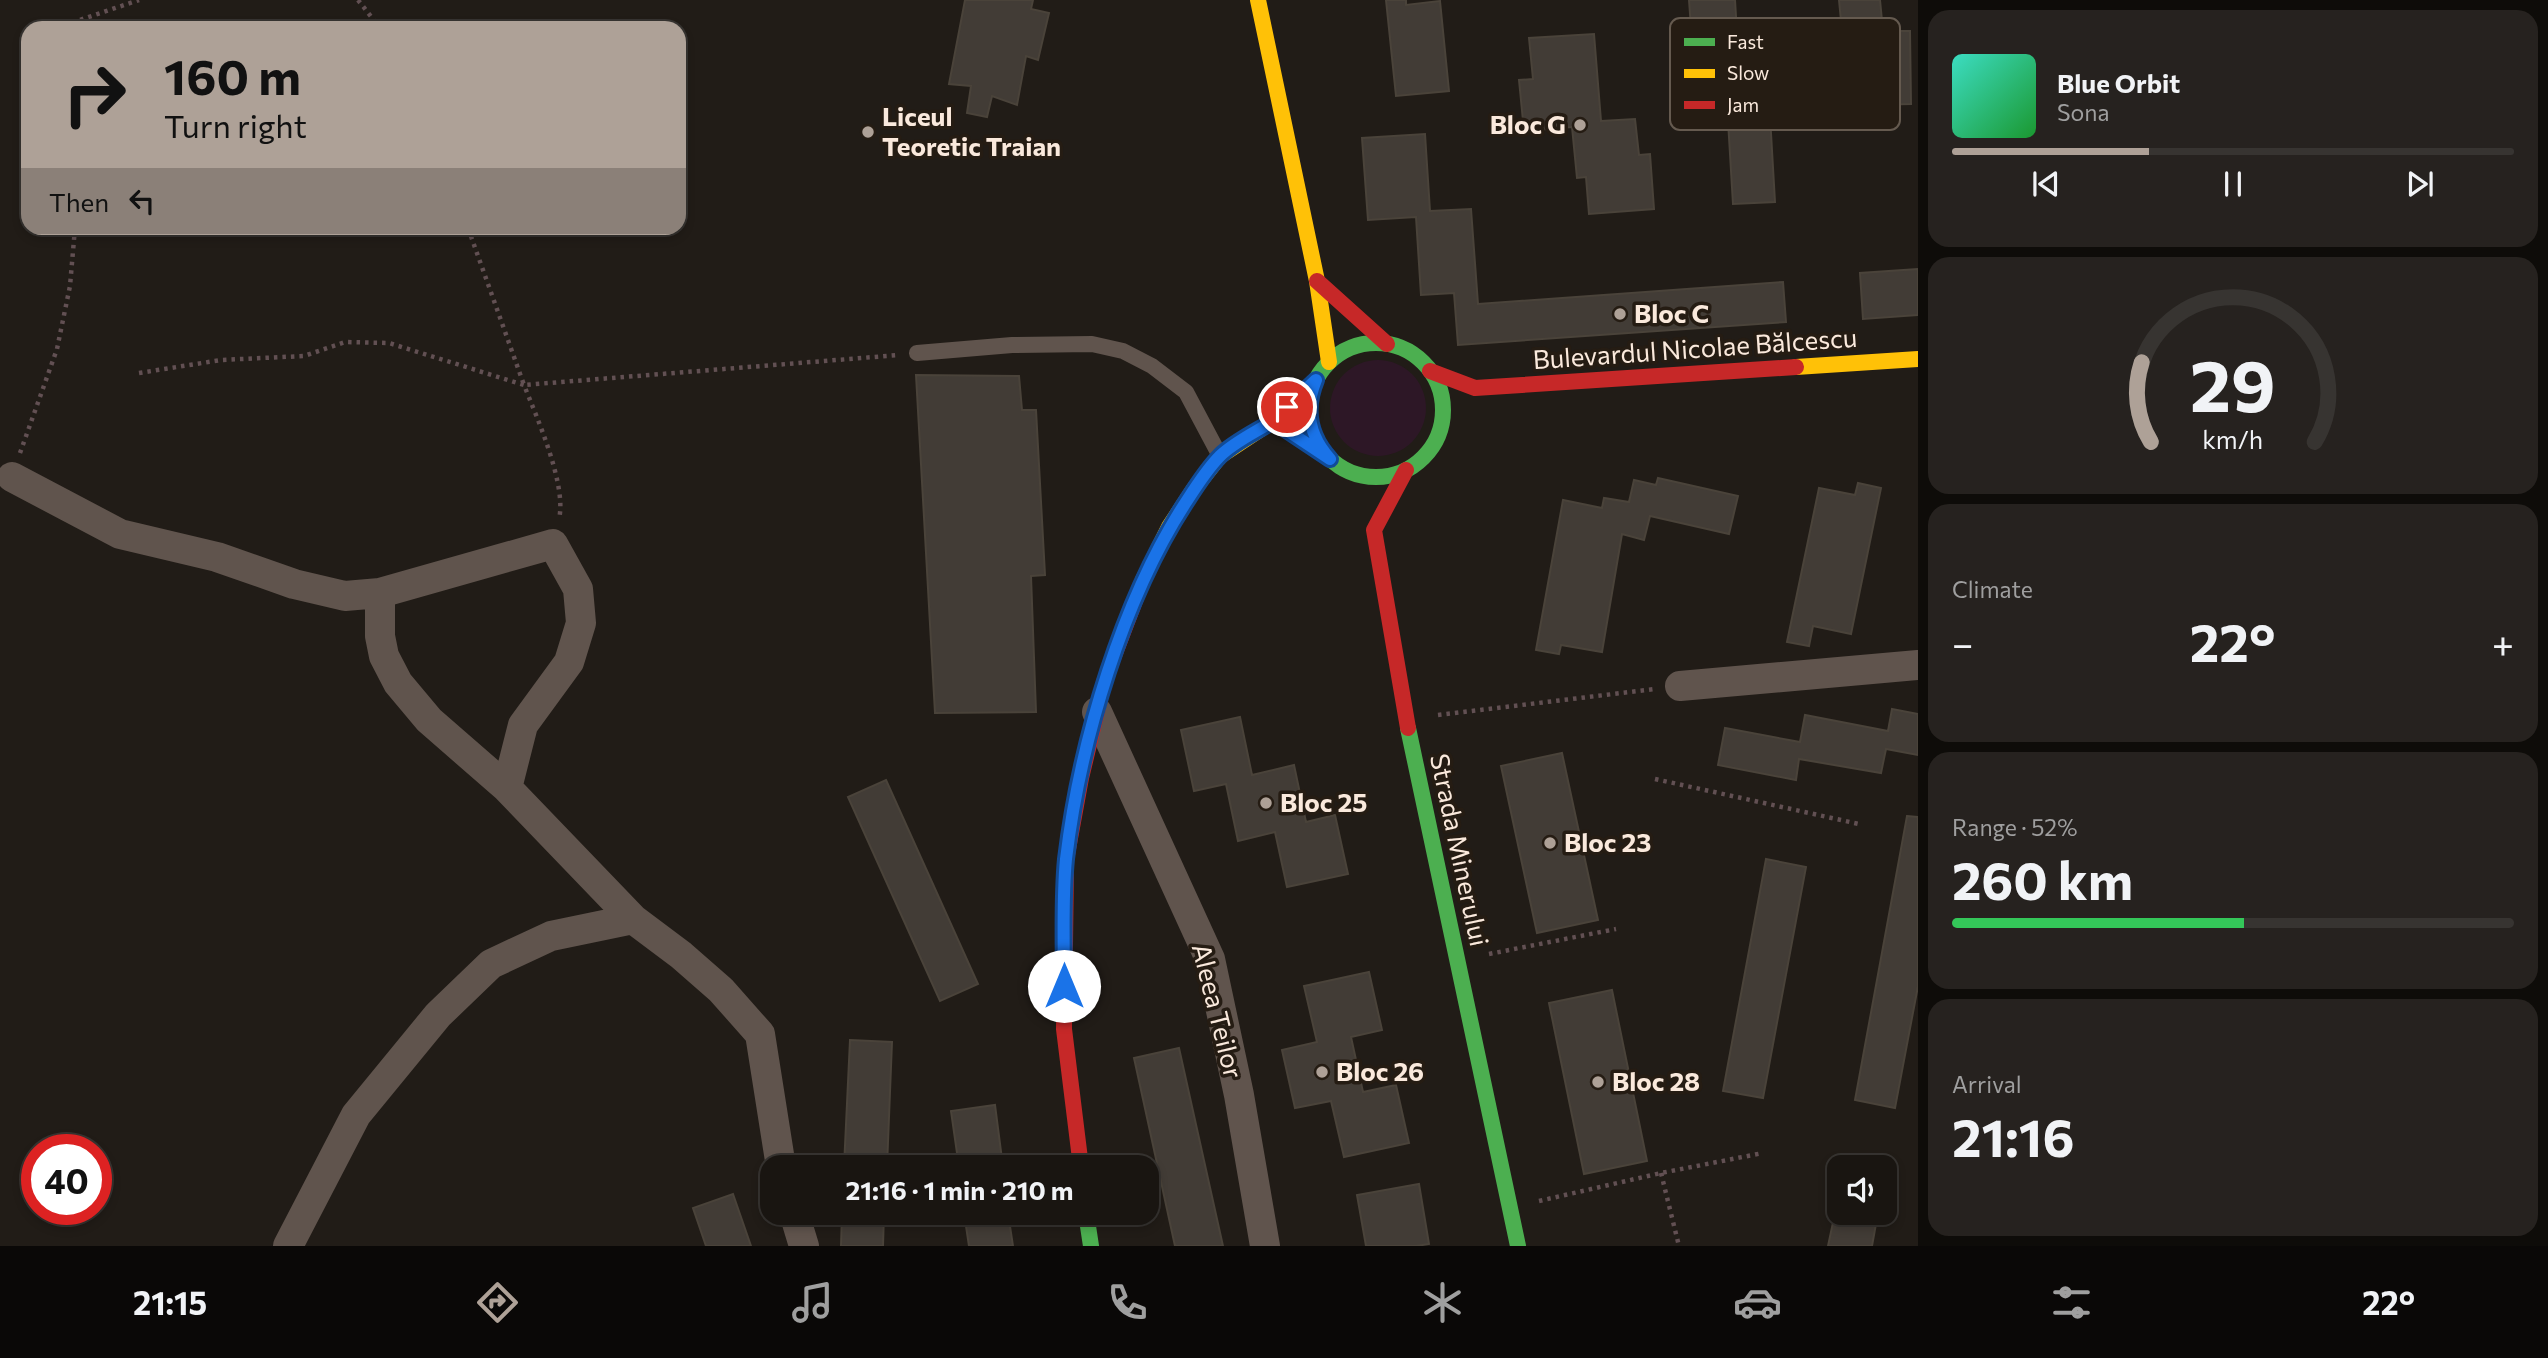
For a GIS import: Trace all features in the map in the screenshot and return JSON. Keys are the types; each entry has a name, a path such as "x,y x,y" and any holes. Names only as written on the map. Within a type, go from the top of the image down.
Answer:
{"street":[{"path":"1258,0 1317,281 1329,362"},
{"path":"1284,428 1349,472 1361,476 1384,477 1406,470 1427,454 1440,431 1466,399 1411,354 1387,344 1317,281"},
{"path":"1079,1155 1064,1029 1066,860 1081,778 1104,682 1151,564 1169,527 1220,456 1284,428 1329,362 1350,348 1387,344"},
{"name":"Bulevardul Nicolae Bălcescu","path":"1466,399 1918,359"},
{"path":"1430,371 1437,382 1443,406 1440,431"},
{"path":"1316,380 1311,391 1309,416 1315,439 1345,483"},
{"name":"Strada Minerului","path":"1406,470 1370,524 1406,719 1518,1246"},
{"path":"12,477 120,534 217,557 294,584 345,596 380,593 553,544 578,589 581,623 569,662 523,725 507,788"},
{"path":"380,593 380,636 384,656 398,683 429,720 507,788 633,919 681,955 721,990 760,1034 779,1155"},
{"path":"1680,686 1918,666"},
{"name":"Aleea Teilor","path":"1097,712 1210,959 1239,1095 1265,1246"},
{"path":"288,1246 356,1115 438,1015 491,964 551,936 633,919"},
{"path":"798,1225 804,1246"},
{"path":"1088,1225 1091,1246"}],"lane":[{"path":"917,354 1012,345 1092,344 1123,351 1152,366 1186,393 1220,456"}],"path":[{"path":"77,21 139,0"},
{"path":"358,0 374,21"},
{"path":"12,477 58,349 70,286 74,235"},
{"path":"470,235 551,457 561,509 553,544"},
{"path":"139,373 221,360 303,356 345,342 389,343 524,385 917,354"},
{"path":"1406,719 1680,686"},
{"path":"1655,779 1859,824"},
{"path":"1510,950 1616,929"},
{"path":"1511,1208 1661,1173 1763,1153"},
{"path":"1661,1173 1679,1246"}],"shaded area":[{"path":"1378,360 1396,364 1412,374 1422,390 1426,408 1422,426 1412,442 1396,452 1378,456 1360,452 1344,442 1334,426 1330,408 1334,390 1344,374 1360,364"}],"building":[{"path":"965,0 1033,0 1031,9 1049,13 1038,60 1026,56 1017,105 992,96 987,117 967,113 971,86 949,84"},
{"path":"1386,0 1406,0 1406,5 1440,1 1449,91 1396,96"},
{"path":"1689,0 1735,0 1736,18 1690,18"},
{"path":"1839,0 1880,0 1882,18 1841,18"},
{"path":"1900,31 1910,31 1911,104 1900,104"},
{"name":"Bloc G","path":"1594,34 1601,121 1635,119 1639,155 1650,154 1654,209 1589,214 1586,177 1577,178 1572,127 1524,131 1519,80 1533,79 1529,38"},
{"path":"1729,130 1771,130 1775,202 1733,204"},
{"path":"1425,134 1430,211 1471,209 1478,304 1783,282 1786,322 1458,345 1454,293 1421,295 1416,217 1368,220 1362,138"},
{"path":"1918,269 1918,315 1863,319 1860,273"},
{"path":"916,375 1019,376 1022,410 1036,410 1045,575 1031,576 1036,712 935,713"},
{"path":"1658,478 1738,496 1729,534 1650,516 1644,540 1622,534 1602,652 1561,645 1559,654 1536,650 1563,500 1602,508 1604,498 1629,502 1634,480 1656,485"},
{"path":"1858,483 1881,488 1851,634 1813,626 1809,646 1787,642 1819,488 1855,495"},
{"path":"1892,709 1918,714 1918,755 1886,749 1881,773 1799,759 1796,780 1718,765 1725,728 1800,742 1805,715 1888,731"},
{"name":"Bloc 25","path":"1240,717 1252,775 1294,765 1306,822 1335,815 1348,874 1287,887 1275,832 1238,841 1226,784 1194,791 1181,730"},
{"name":"Bloc 23","path":"1562,753 1598,920 1537,933 1501,766"},
{"path":"886,780 978,984 940,1001 848,797"},
{"path":"1907,816 1918,817 1918,986 1895,1108 1855,1100"},
{"path":"1766,859 1806,867 1763,1098 1723,1091"},
{"name":"Bloc 26","path":"1369,972 1382,1030 1351,1037 1363,1092 1396,1085 1409,1143 1344,1157 1331,1101 1295,1108 1282,1050 1317,1042 1304,986"},
{"name":"Bloc 28","path":"1612,990 1647,1161 1584,1174 1549,1003"},
{"path":"850,1040 892,1042 887,1155 845,1155"},
{"path":"1179,1048 1223,1246 1175,1246 1159,1173 1159,1155 1155,1155 1134,1058"},
{"path":"995,1105 1001,1155 957,1155 951,1111"},
{"path":"1419,1184 1429,1244 1366,1246 1357,1195"},
{"path":"733,1194 751,1246 706,1246 693,1208"},
{"path":"842,1225 884,1225 883,1246 841,1246"},
{"path":"966,1225 1010,1225 1013,1246 969,1246"},
{"path":"1832,1225 1876,1225 1872,1246 1828,1246"}],"traffic: fast":[{"path":"1376,343 1402,348 1423,363 1438,384 1443,410 1438,436 1423,457 1402,472 1376,477 1350,472 1329,457 1314,436 1309,410 1314,384 1329,363 1350,348 1376,343"},
{"path":"1408,728 1518,1246"},
{"path":"1088,1225 1091,1246"}],"traffic: slow":[{"path":"1258,0 1317,281 1329,362"},
{"path":"1796,367 1918,359"},
{"path":"1143,580 1169,527 1220,456 1273,421 1316,380"}],"traffic: jam":[{"path":"1317,281 1387,344"},
{"path":"1430,371 1475,388 1796,367"},
{"path":"1406,470 1374,530 1408,728"},
{"path":"1080,1155 1064,1029 1066,860 1081,778 1104,682 1143,580"}],"place":[{"name":"Bloc G","path":"1580,125"},
{"name":"Liceul Teoretic Traian","path":"868,132"},
{"name":"Bloc C","path":"1620,314"},
{"name":"Bloc 25","path":"1266,803"},
{"name":"Bloc 23","path":"1550,843"},
{"name":"Bloc 26","path":"1322,1072"},
{"name":"Bloc 28","path":"1598,1082"}],"route":[{"path":"1064,986 1066,860 1081,778 1104,682 1146,576 1169,527 1220,456 1273,421 1330,459 1315,439 1311,428 1309,403 1316,380 1287,407"}]}
